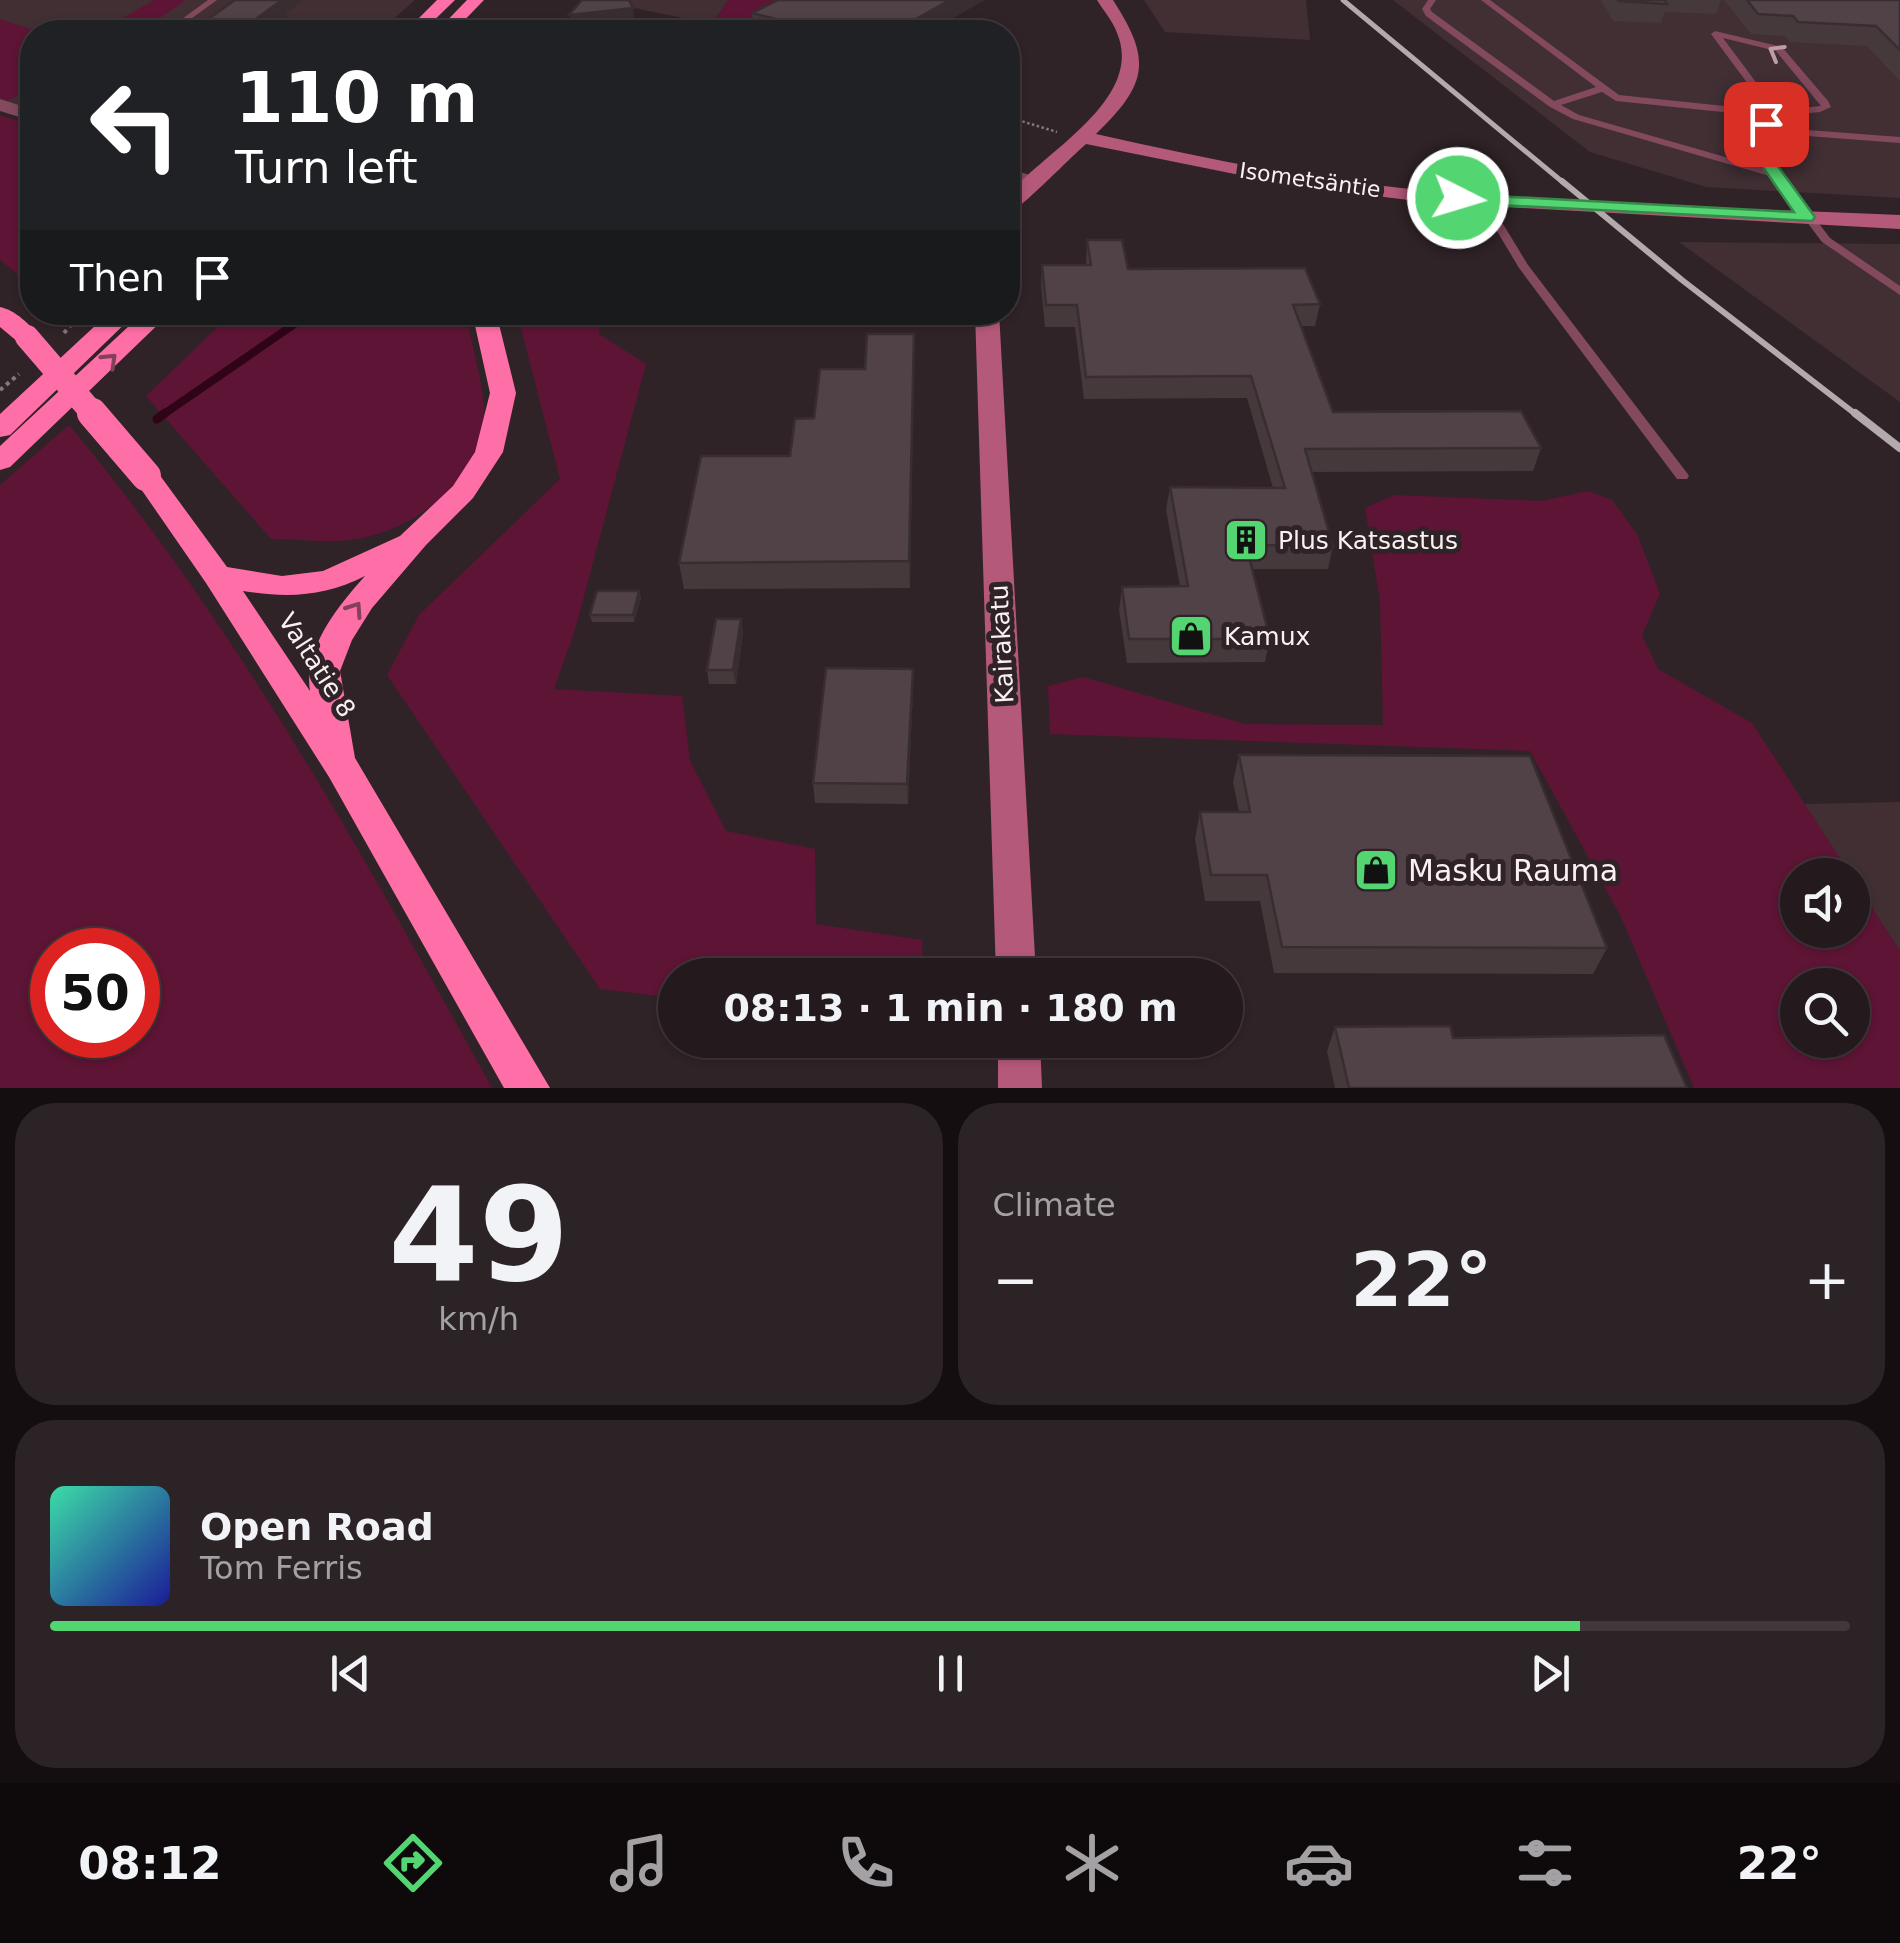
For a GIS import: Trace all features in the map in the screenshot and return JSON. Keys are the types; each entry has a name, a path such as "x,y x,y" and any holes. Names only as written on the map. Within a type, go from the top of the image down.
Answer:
{"highway":[{"path":"426,20 447,0"},
{"path":"456,20 476,0"},
{"name":"Valtatie 8","path":"0,314 27,337 146,476 217,576 342,767 528,1088"},
{"path":"0,461 115,325"},
{"path":"0,430 53,398 143,325"},
{"path":"342,767 323,671 336,638 361,600 415,538 463,492 490,452 502,393 487,325"},
{"path":"217,576 282,587 329,581 415,538"}],"main road":[{"path":"1020,194 1075,131 1112,110 1130,73 1132,41 1106,0"},
{"name":"Isometsäntie","path":"1075,131 1278,177 1484,201 1900,222"},
{"name":"Kairakatu","path":"988,325 1015,958"},
{"path":"1019,1058 1020,1088"}],"street":[{"path":"1020,178 1031,181"}],"lane":[{"path":"185,20 213,0"},
{"path":"1432,0 1426,9 1430,14 1554,105 1591,122 1773,174"},
{"path":"1485,0 1625,101 1734,110 1768,119 1826,106 1779,49 1714,34 1768,103 1768,119 1758,150 1773,174 1832,245 1900,291"},
{"path":"1554,105 1603,88"},
{"path":"1760,135 1794,132 1900,140"},
{"path":"1484,201 1523,266 1682,476"}],"path":[{"path":"1020,120 1060,132 1075,131"},
{"path":"1048,141 1060,132"}],"shaded area":[{"path":"0,0 415,0 392,20 20,20 20,105 0,99"},
{"path":"154,0 186,0 157,20 119,20"},
{"path":"596,0 728,0 715,20 693,20"},
{"path":"728,0 807,0 763,20 715,20"},
{"path":"1144,0 1306,0 1310,40 1165,32"},
{"path":"1393,0 1900,0 1900,198 1706,187 1590,152"},
{"path":"0,19 20,25 20,95 7,101 0,98"},
{"path":"0,115 20,121 20,276 0,260"},
{"path":"1679,242 1900,244 1900,402"},
{"path":"220,325 469,325 481,382 484,419 469,463 456,482 420,514 378,534 356,539 271,539 146,396"},
{"path":"520,325 599,325 599,334 646,364 575,630 554,689 682,696 690,761 726,831 815,849 816,924 922,940 923,958 658,958 658,996 600,989 387,675 419,615 560,479"},
{"path":"69,425 189,581 244,663 347,830 492,1088 0,1088 0,485"},
{"path":"1588,491 1612,500 1637,534 1660,594 1642,635 1658,669 1752,723 1840,858 1780,858 1780,948 1870,948 1870,904 1900,951 1900,1088 1694,1088 1620,915 1530,751 1050,734 1048,686 1083,677 1245,724 1383,725 1380,601 1365,508 1394,495 1542,501"},
{"path":"1900,802 1900,951 1870,905 1870,858 1839,858 1804,804"}],"building":[{"path":"235,0 282,0 254,20 207,20"},
{"path":"582,0 629,0 633,8 569,15"},
{"path":"778,0 950,0 914,20 780,20 752,13"},
{"path":"1665,0 1667,4 1619,1"},
{"path":"1747,0 1900,0 1900,50 1876,26 1798,22 1793,16 1758,14"},
{"path":"1087,240 1122,240 1128,269 1305,268 1320,304 1293,305 1333,412 1521,411 1541,448 1305,449 1333,546 1246,545 1270,639 1129,639 1122,587 1188,586 1170,487 1285,488 1251,376 1086,377 1077,305 1046,305 1042,265 1091,265"},
{"path":"867,334 914,334 909,561 679,563 701,456 790,456 795,419 814,418 820,369 865,369"},
{"path":"597,591 639,591 633,615 590,615"},
{"path":"716,619 741,619 733,670 707,670"},
{"path":"826,668 913,669 907,784 813,783"},
{"name":"Masku Rauma","path":"1239,755 1530,756 1607,948 1282,947 1267,875 1211,875 1200,812 1250,812"},
{"path":"1450,1026 1453,1038 1664,1035 1687,1088 1349,1088 1335,1027"}],"waterway":[{"path":"161,416 293,325"},
{"path":"161,416 165,413"},
{"path":"157,419 161,416"}],"railway":[{"path":"1343,0 1565,184"},
{"path":"1562,181 1858,416"},
{"path":"1855,413 1900,448"}],"place":[{"name":"Plus Katsastus","path":"1246,540"},
{"name":"Kamux","path":"1191,636"},
{"name":"Masku Rauma","path":"1376,870"}],"route":[{"path":"1458,198 1595,209 1806,217 1758,150 1756,142 1766,124"}]}
